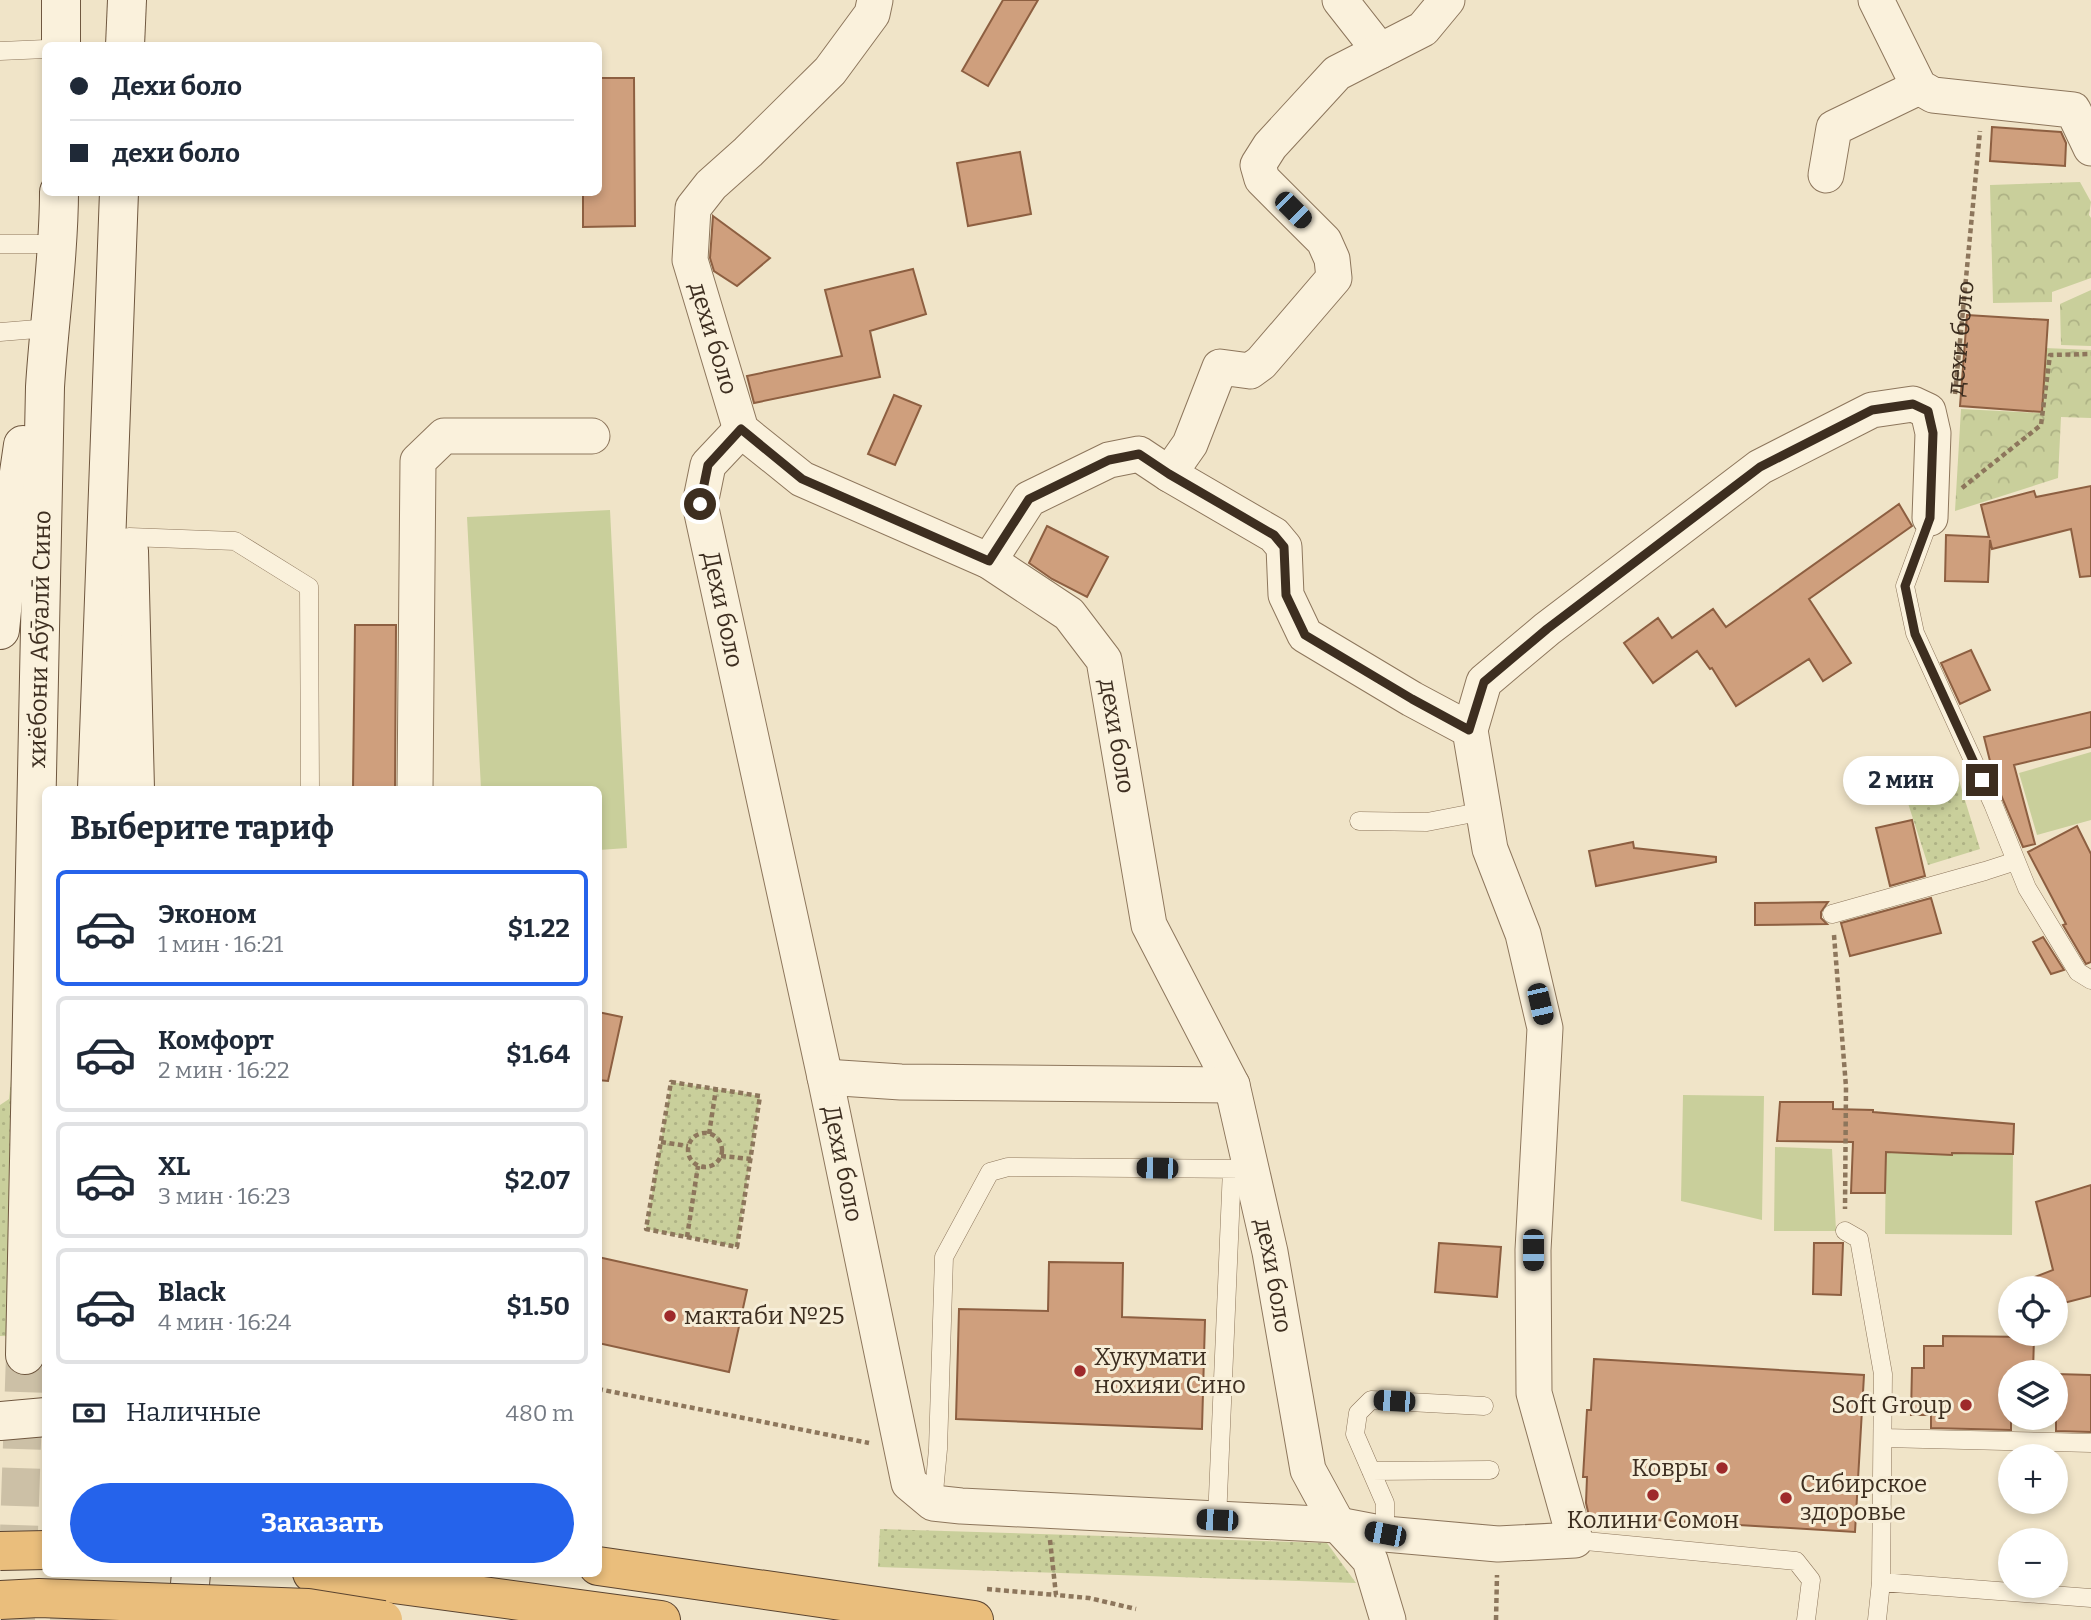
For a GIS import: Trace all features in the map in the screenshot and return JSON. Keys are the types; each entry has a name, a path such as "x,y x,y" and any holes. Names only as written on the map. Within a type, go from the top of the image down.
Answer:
{"highway":[{"path":"0,1551 42,1550"},
{"path":"602,1567 974,1620"},
{"path":"342,1577 660,1620"},
{"path":"0,1600 39,1598 308,1608 383,1620"}],"main road":[{"path":"61,0 61,42"},
{"path":"125,42 127,0"},
{"name":"хиёбони Абӯалӣ Сино","path":"25,1355 45,387 59,244 60,196"},
{"path":"97,786 119,196"},
{"path":"111,386 128,481 135,786"},
{"name":"хиёбони Абӯалӣ Сино","path":"0,630 4,542 22,449 32,412 45,387"},
{"path":"0,1421 42,1417"},
{"path":"183,1620 188,1607 191,1577"}],"street":[{"name":"дехи боло","path":"875,0 872,13 830,71 711,186 693,208 690,260 741,429 802,479 989,561 1069,614 1104,660 1149,925 1232,1085 1242,1169 1270,1252 1308,1470 1338,1525 1370,1560 1388,1620"},
{"path":"1340,0 1380,51"},
{"path":"1169,474 1190,444 1220,367 1250,372 1261,363 1334,278 1332,259 1324,241 1262,179 1258,165 1270,146 1337,73 1423,29 1447,0"},
{"path":"1876,0 1919,87 1933,95 2073,110 2091,148"},
{"path":"1826,175 1834,128 1919,87"},
{"path":"933,1503 1047,1512 1338,1525 1385,1534 1499,1544 1575,1541 1534,1393 1533,1250 1545,1028 1523,934 1490,849 1469,730 1484,682 1547,629 1760,467 1872,410 1913,404 1928,411 1933,433 1937,510"},
{"name":"Дехи боло","path":"741,429 708,465 700,504 825,1077 900,1449 909,1483 933,1503"},
{"path":"415,786 418,461 444,436 592,436"},
{"path":"989,561 1029,499 1109,460 1139,454 1274,535 1284,547 1286,595 1305,635 1469,730"},
{"path":"825,1077 901,1082 1232,1085"}],"lane":[{"path":"0,51 42,49"},
{"path":"0,244 59,244"},
{"path":"0,332 49,328"},
{"path":"1937,510 1905,586 1915,634 1993,804 2027,888 2078,972 2091,980"},
{"path":"129,537 236,541 309,587 310,786"},
{"path":"1359,821 1427,822 1484,811"},
{"path":"1832,914 2016,861"},
{"path":"933,1503 938,1449 944,1257 990,1172 1008,1167 1242,1169 1217,1520"},
{"path":"1844,1231 1859,1239 1883,1374 1881,1582 1877,1620"},
{"path":"1385,1534 1385,1503 1355,1434 1358,1413 1371,1400 1484,1406"},
{"path":"1884,1438 2091,1444"},
{"path":"1371,1471 1490,1470"},
{"path":"1575,1541 1796,1561 1811,1580 1806,1620"},
{"path":"1881,1582 2091,1598"}],"path":[{"name":"дехи боло","path":"1953,405 1983,101"},
{"path":"1937,510 2041,425 2050,355 2091,354"},
{"path":"1832,914 1846,1087 1844,1231"},
{"path":"671,1082 760,1096 737,1247 646,1229 661,1142 671,1082"},
{"path":"709,1134 716,1089"},
{"path":"721,1156 719,1140 709,1134 704,1133 693,1138 688,1146 690,1159 698,1166 709,1167 721,1156 751,1159"},
{"path":"661,1142 688,1146"},
{"path":"687,1237 698,1166"},
{"path":"602,1390 900,1449"},
{"path":"1047,1512 1056,1595 1089,1598 1136,1609"},
{"path":"1496,1620 1499,1544"}],"green space":[{"path":"2080,182 2091,202 2091,278 2052,292 2052,302 1993,303 1990,185"},
{"path":"2091,290 2091,346 2061,345 2060,304"},
{"path":"2045,348 2091,350 2091,418 2061,417 2058,478 1955,511 1961,409 2041,413"},
{"path":"610,510 627,848 602,850 602,786 481,786 467,517"},
{"path":"2091,752 2091,820 2037,835 2019,773"},
{"path":"1957,774 1980,849 1928,865 1904,791"},
{"path":"42,1044 42,1337 0,1336 0,1105 9,1099 14,1050"},
{"path":"671,1082 760,1096 737,1247 646,1229"},
{"path":"1683,1095 1764,1096 1762,1220 1681,1201"},
{"path":"1775,1147 1832,1149 1836,1231 1774,1231"},
{"path":"1886,1152 2013,1154 2012,1235 1885,1234"},
{"path":"880,1529 1327,1543 1356,1583 878,1567"}],"building":[{"path":"1003,0 1038,0 988,86 962,71"},
{"path":"602,78 634,78 635,226 583,227 583,196 602,196"},
{"path":"1992,127 2061,132 2066,143 2065,166 1990,161"},
{"path":"1020,152 1031,214 968,226 957,163"},
{"path":"713,216 770,258 737,286 714,271 710,258"},
{"path":"913,269 926,314 870,331 880,377 754,403 747,376 842,356 825,290"},
{"path":"1967,315 2048,320 2042,412 1960,406"},
{"path":"894,395 921,406 895,465 868,454"},
{"path":"2091,486 2091,576 2080,577 2071,529 1992,549 1990,540 1988,582 1945,581 1946,535 1989,537 1981,505 2034,491 2036,497"},
{"path":"1899,504 1912,526 1809,599 1851,663 1823,681 1809,659 1736,706 1712,668 1710,669 1697,651 1653,683 1624,643 1658,618 1672,638 1713,609 1726,627"},
{"path":"1047,526 1108,557 1087,597 1052,579 1029,563"},
{"path":"355,625 396,625 395,786 353,786"},
{"path":"1971,650 1990,690 1960,704 1941,663"},
{"path":"2091,712 2091,747 2014,765 2035,844 2023,847 1995,781 1984,737"},
{"path":"1912,820 1925,876 1890,886 1876,828"},
{"path":"2077,826 2091,854 2091,962 2086,964 2063,925 2066,924 2028,852"},
{"path":"1633,842 1634,848 1716,857 1716,862 1596,886 1589,851"},
{"path":"1931,898 1941,933 1850,956 1841,923"},
{"path":"1828,902 1821,912 1821,918 1827,924 1755,925 1755,903"},
{"path":"2043,937 2064,970 2051,974 2033,942"},
{"path":"602,1013 622,1017 608,1081 602,1080"},
{"path":"1780,1102 1833,1102 1833,1109 1873,1110 2014,1124 2013,1154 1886,1152 1885,1193 1851,1193 1853,1142 1777,1141"},
{"path":"2091,1185 2091,1296 2068,1302 2068,1276 2038,1276 2053,1270 2036,1202"},
{"path":"1439,1243 1501,1247 1497,1297 1435,1292"},
{"path":"1814,1243 1843,1243 1841,1295 1813,1294"},
{"name":"мактаби №25","path":"602,1258 747,1290 729,1372 602,1344"},
{"name":"Хукумати нохияи Сино","path":"1049,1262 1123,1263 1122,1317 1205,1320 1202,1429 956,1419 959,1309 1048,1311"},
{"path":"1943,1336 1998,1337 1998,1346 2034,1346 2033,1360 1998,1360 1998,1430 1931,1428 1931,1415 1911,1415 1912,1368 1924,1368 1924,1346 1943,1346"},
{"path":"1594,1359 1864,1375 1855,1532 1589,1516 1586,1503 1587,1477 1583,1477 1587,1410 1591,1410"},
{"path":"2068,1374 2091,1375 2091,1432 2056,1431 2068,1430"}],"tunnel":[{"path":"16,1620 25,1355"},
{"path":"69,1620 70,1577"}],"place":[{"name":"мактаби №25","path":"670,1316"},
{"name":"Хукумати нохияи Сино","path":"1080,1371"},
{"name":"Soft Group","path":"1966,1405"},
{"name":"Ковры","path":"1722,1468"},
{"name":"Колини Сомон","path":"1653,1495"},
{"name":"Сибирское здоровье","path":"1786,1498"}],"route":[{"path":"700,504 708,465 741,429 802,479 989,561 1029,499 1109,460 1139,454 1274,535 1284,547 1286,595 1305,635 1469,730 1484,682 1547,629 1760,467 1872,410 1913,404 1928,411 1933,433 1930,518 1905,586 1915,634 1982,780"}]}
